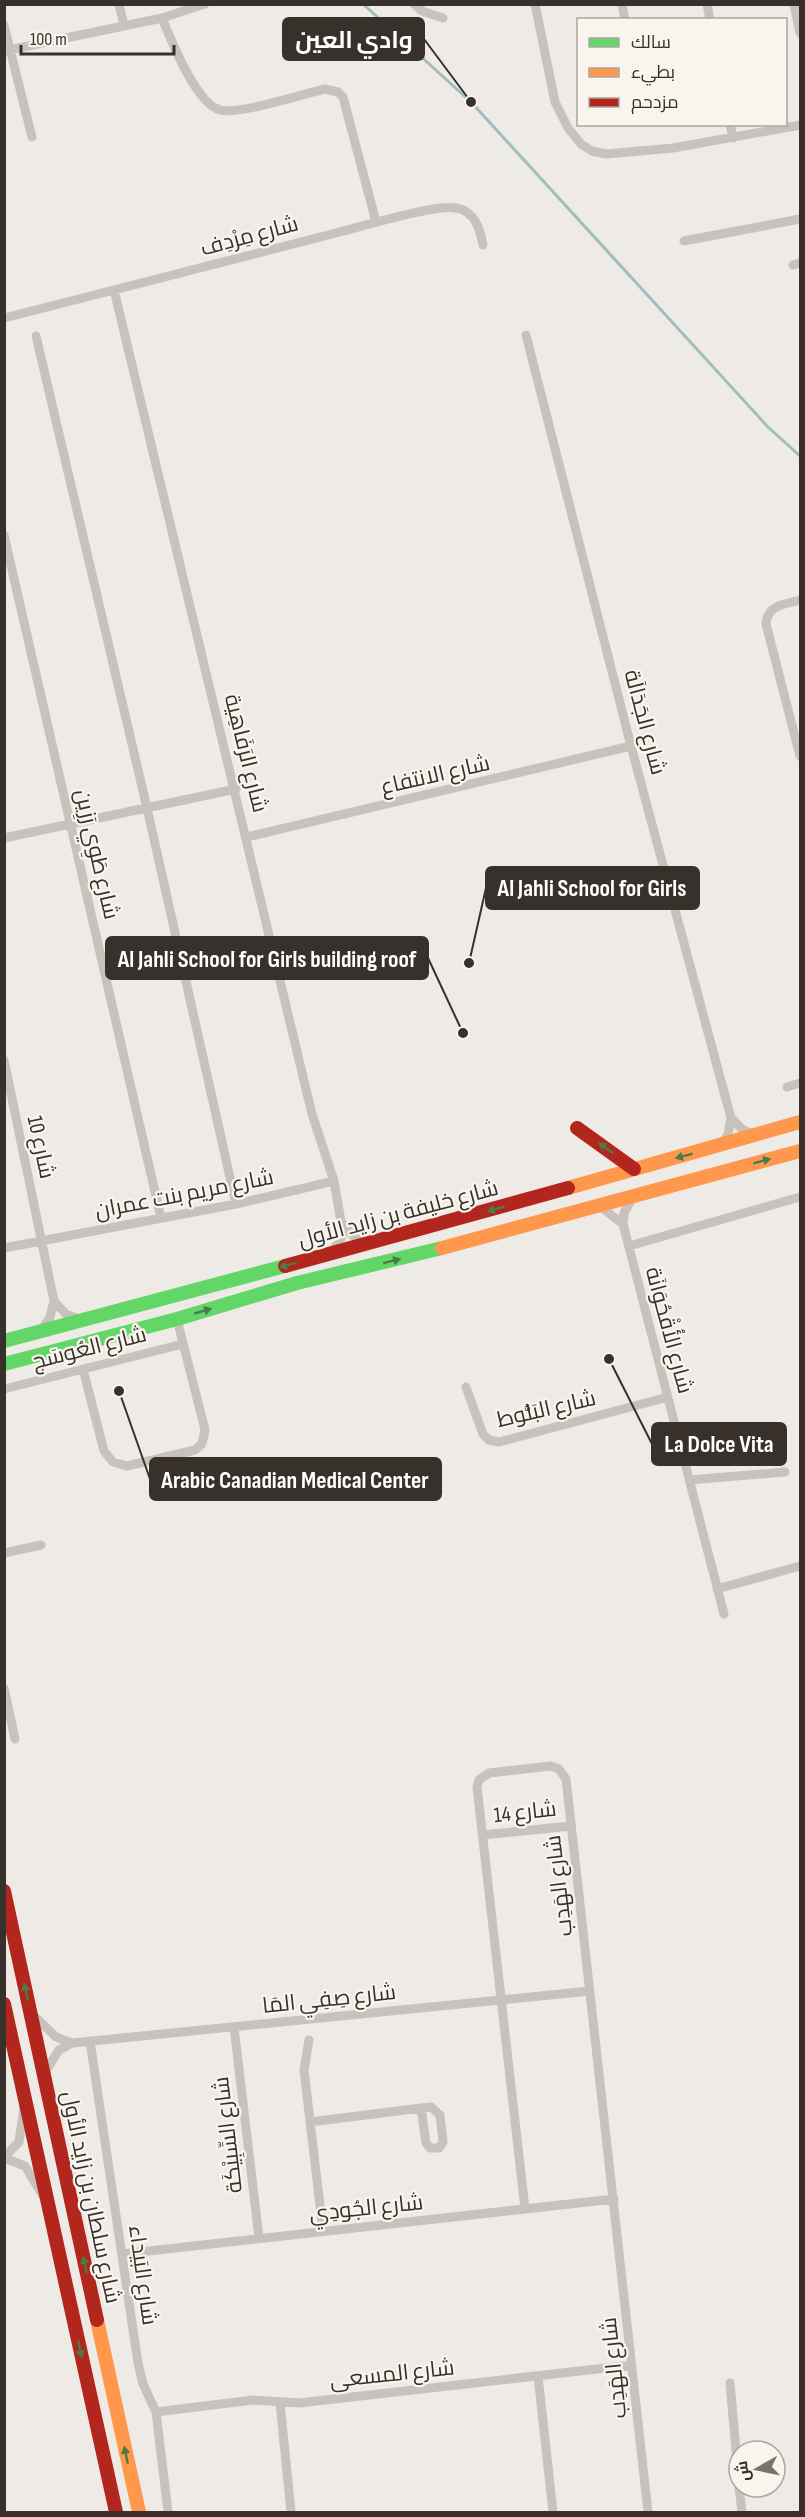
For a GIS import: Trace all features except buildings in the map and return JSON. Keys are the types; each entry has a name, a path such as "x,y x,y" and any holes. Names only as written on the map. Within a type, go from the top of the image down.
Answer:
{"main road":[{"name":"شارع خليفة بن زايد الأول","path":"4,1341 366,1244 801,1122"},
{"path":"577,1128 634,1169"},
{"name":"شارع خليفة بن زايد الأول","path":"4,1364 177,1319 297,1283 392,1261 801,1151"},
{"name":"شارع سلطان بن زايد الأول","path":"4,1890 139,2512"},
{"name":"شارع سلطان بن زايد الأول","path":"4,2004 116,2512"}],"street":[{"path":"120,4 124,25"},
{"path":"8,51 162,18 205,4"},
{"path":"414,4 423,11 443,18"},
{"path":"535,4 550,89 568,128 581,144 596,153 673,148 801,125"},
{"path":"794,4 800,33"},
{"path":"162,18 182,62 204,100 214,108 234,110 325,89 338,92 343,97 376,222"},
{"path":"4,25 8,51 32,137"},
{"path":"730,126 733,138"},
{"name":"شارع مِرْدِف","path":"4,318 376,222 455,207 472,217 479,228 483,245"},
{"path":"684,241 801,219"},
{"name":"شارع الرَفَاهِية","path":"114,290 236,789 312,1114 334,1181 343,1224"},
{"name":"شارع الجَدَالَة","path":"526,335 631,746 731,1118"},
{"path":"36,336 147,808 236,1204"},
{"name":"شارع طَوِي رَزِين","path":"4,535 161,1218"},
{"path":"800,750 766,624 768,614 775,607 801,600"},
{"name":"شارع الانتفاع","path":"247,837 631,746"},
{"path":"4,838 236,789"},
{"name":"شارع 10","path":"4,1060 42,1242"},
{"path":"787,1087 801,1083"},
{"path":"731,1118 743,1130 756,1135"},
{"path":"719,1146 728,1134 731,1118"},
{"name":"شارع مريم بنت عمران","path":"4,1248 236,1204 334,1181"},
{"path":"623,1224 624,1213 633,1197"},
{"path":"628,1246 801,1197"},
{"path":"598,1205 623,1224"},
{"path":"343,1224 353,1236 366,1244"},
{"path":"328,1254 340,1241 343,1224"},
{"name":"شارع الأُقْحُوَانَة","path":"623,1224 724,1614"},
{"path":"41,1331 50,1317 54,1301 42,1242"},
{"path":"54,1301 66,1314 82,1320"},
{"path":"83,1369 102,1447 113,1462 127,1466 191,1452 202,1444 206,1430 177,1319"},
{"name":"شارع العُوسَج","path":"4,1389 183,1344"},
{"name":"شارع البَلُّوط","path":"466,1387 483,1434 489,1440 499,1442 668,1397"},
{"path":"689,1480 785,1472"},
{"path":"4,1553 41,1545"},
{"path":"717,1589 801,1566"},
{"path":"4,1688 15,1739"},
{"name":"شارع الهَدِب","path":"525,2209 477,1787 482,1777 489,1773 547,1766 559,1769 566,1779 648,2512"},
{"name":"شارع 14","path":"482,1835 571,1826"},
{"name":"شارع صِفِي المَا","path":"72,2043 590,1991"},
{"path":"31,2013 56,2037 72,2043"},
{"name":"شارع السِّبِيْكَة","path":"234,2027 259,2238"},
{"path":"309,2040 304,2070 323,2231"},
{"name":"شارع البَيداء","path":"90,2041 140,2373 156,2412 168,2512"},
{"path":"44,2074 51,2067 56,2054 72,2043"},
{"path":"26,2102 19,2142 4,2157 25,2166 48,2203"},
{"path":"310,2122 421,2108"},
{"name":"شارع الجُودِي","path":"122,2254 614,2199"},
{"name":"شارع المسعى","path":"156,2412 253,2400 280,2403 632,2365"},
{"path":"538,2376 553,2512"},
{"path":"730,2383 735,2439"},
{"path":"280,2403 291,2512"}],"waterway":[{"path":"363,4 471,102 768,427 800,456"}],"traffic: fast":[{"path":"4,1364 177,1319 297,1283 442,1248"},
{"path":"4,1341 285,1266"}],"traffic: slow":[{"path":"568,1188 800,1122"},
{"path":"442,1248 800,1151"},
{"path":"97,2320 139,2512"}],"traffic: jam":[{"path":"577,1128 634,1169"},
{"path":"285,1266 568,1188"},
{"path":"4,1891 97,2320"},
{"path":"4,2004 116,2512"}],"place":[{"name":"وادي العين","path":"471,102"},
{"name":"Al Jahli School for Girls","path":"469,963"},
{"name":"Al Jahli School for Girls building roof","path":"463,1033"},
{"name":"La Dolce Vita","path":"609,1359"},
{"name":"Arabic Canadian Medical Center","path":"119,1391"}]}
